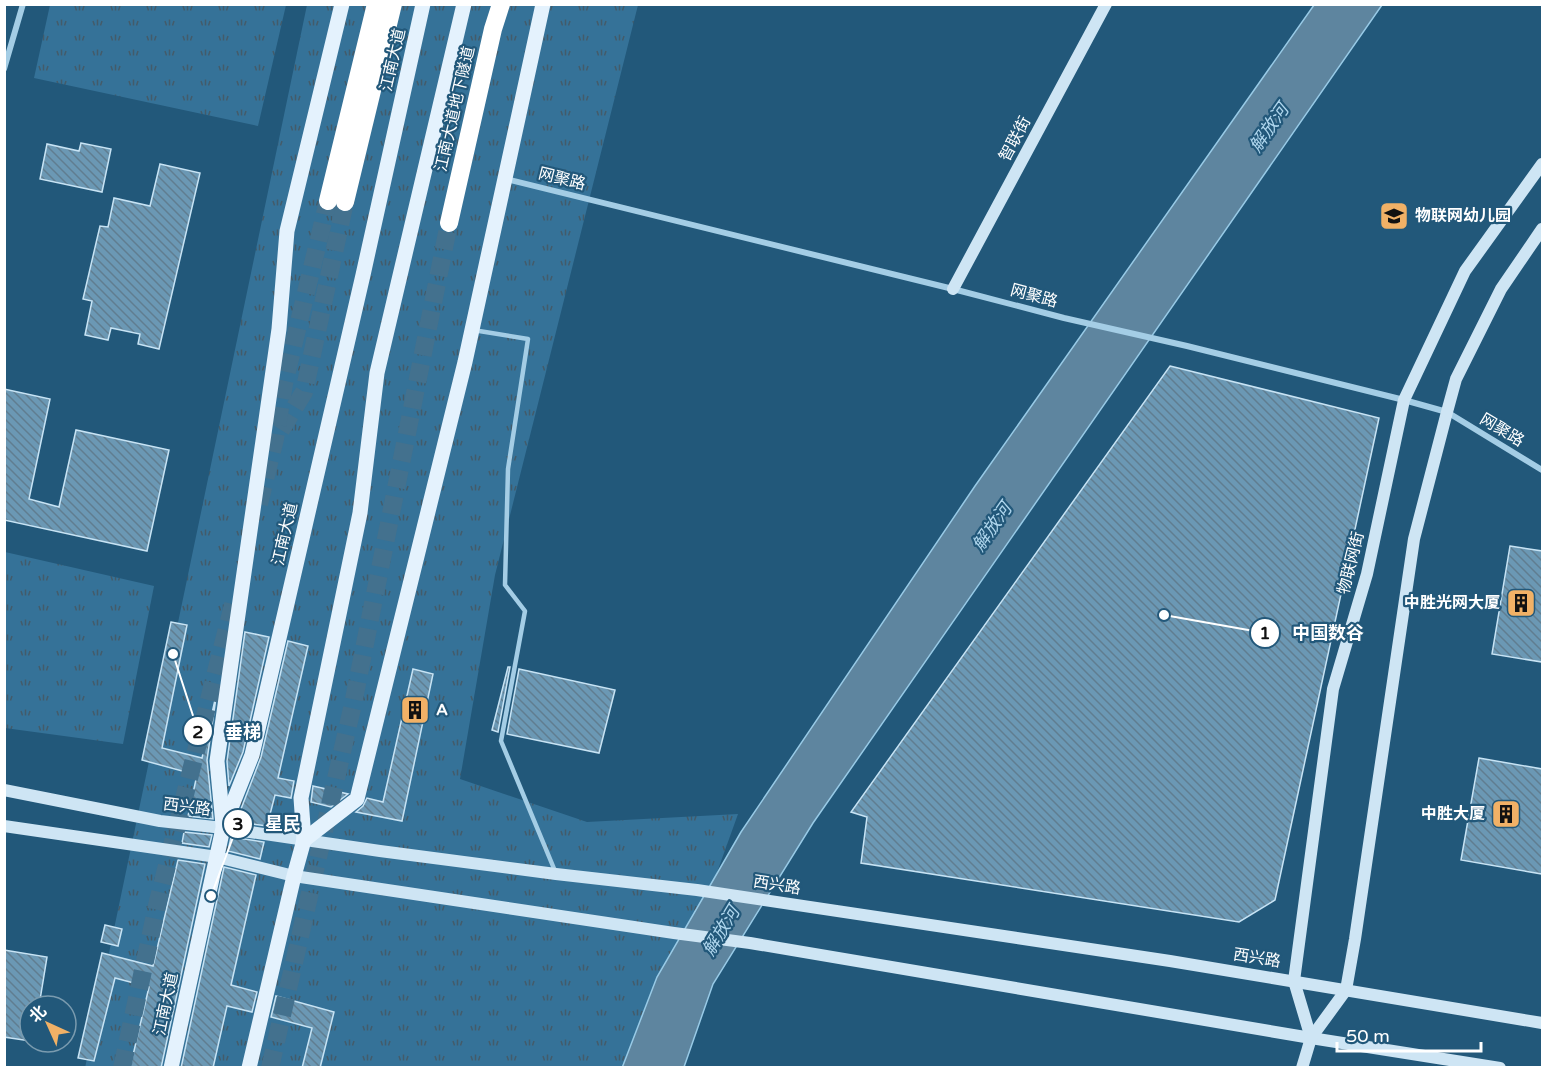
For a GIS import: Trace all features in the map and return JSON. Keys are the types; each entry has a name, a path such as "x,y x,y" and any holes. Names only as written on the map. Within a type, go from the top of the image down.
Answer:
{"highway":[{"path":"375,4 337,202 393,4"},
{"path":"493,29 495,4"},
{"name":"江南大道地下隧道","path":"449,223 493,29 501,4"}],"main road":[{"path":"223,828 217,761 279,329 287,231 342,4"},
{"name":"江南大道","path":"171,1068 223,828 252,755 423,4"},
{"path":"249,1068 304,840 301,798 360,513 377,373 464,4"},
{"path":"304,840 357,799 472,330 543,4"},
{"name":"智联街","path":"953,289 1106,4"},
{"name":"物联网街","path":"1311,1038 1294,981 1333,689 1368,574 1404,400 1465,271 1542,164"},
{"path":"1302,1068 1311,1038 1346,990 1414,539 1456,380 1501,289 1542,229"},
{"name":"西兴路","path":"4,790 160,821 556,874 696,890 1294,981 1542,1023"},
{"path":"4,826 217,857 294,876 750,943 1500,1068"}],"street":[{"path":"4,69 23,4"},
{"name":"网聚路","path":"505,179 1447,412 1542,470"}],"lane":[{"path":"472,330 528,339 508,470 505,585 525,611 501,741 556,874"}],"green space":[{"path":"50,5 286,5 258,126 34,78"},
{"path":"307,5 638,5 495,575 460,779 587,822 738,814 647,1067 85,1068"},
{"path":"5,552 154,586 123,744 5,728"}],"water":[{"name":"解放河","path":"1314,5 1382,5 813,823 713,984 684,1067 622,1068 657,977 741,832 975,486"}],"building":[{"path":"81,143 111,149 102,192 40,179 47,144 79,151"},
{"path":"160,164 200,173 159,349 138,344 140,334 111,328 108,340 85,335 92,301 83,299 100,226 108,227 114,198 150,206"},
{"path":"1170,366 1379,418 1275,900 1239,922 861,863 867,817 851,812"},
{"path":"4,389 50,399 29,499 59,507 76,430 169,450 147,551 4,520"},
{"name":"中胜光网大厦","path":"1510,546 1542,551 1542,662 1492,654"},
{"path":"171,622 187,625 162,748 202,758 217,691 207,760 213,819 188,816 197,775 142,760"},
{"path":"245,632 269,637 243,752 229,786 227,761"},
{"path":"288,641 308,646 278,778 294,781 291,798 275,795 267,826 236,822 261,757"},
{"path":"508,667 510,667 498,732 492,730"},
{"path":"413,669 433,674 402,821 356,812 367,798 383,802"},
{"path":"519,669 615,690 599,753 507,734"},
{"name":"中胜大厦","path":"1479,758 1542,769 1542,874 1461,860"},
{"path":"313,786 348,794 331,807 311,802"},
{"path":"184,832 212,835 209,847 182,843"},
{"path":"231,837 264,842 260,859 228,851"},
{"path":"178,860 205,864 161,1068 130,1068 149,987 115,978 94,1061 78,1058 102,953 153,966"},
{"path":"224,867 256,875 231,985 257,992 252,1012 227,1006 213,1068 181,1068"},
{"path":"105,925 122,929 118,946 101,942"},
{"path":"4,950 47,957 41,994 18,994 18,1039 4,1037"},
{"path":"276,996 334,1012 320,1068 302,1068 312,1028 271,1017"}],"tunnel":[{"path":"259,504 275,439 284,384 328,201"},
{"path":"281,430 304,392 345,202"},
{"path":"270,1068 353,704 449,223"},
{"path":"122,1068 158,901 235,597"}],"place":[{"name":"物联网幼儿园","path":"1394,216"},
{"name":"中胜光网大厦","path":"1521,603"},
{"name":"中国数谷","path":"1164,615"},
{"name":"垂梯","path":"173,654"},
{"name":"A","path":"415,710"},
{"name":"中胜大厦","path":"1506,814"},
{"name":"星民","path":"211,896"}]}
